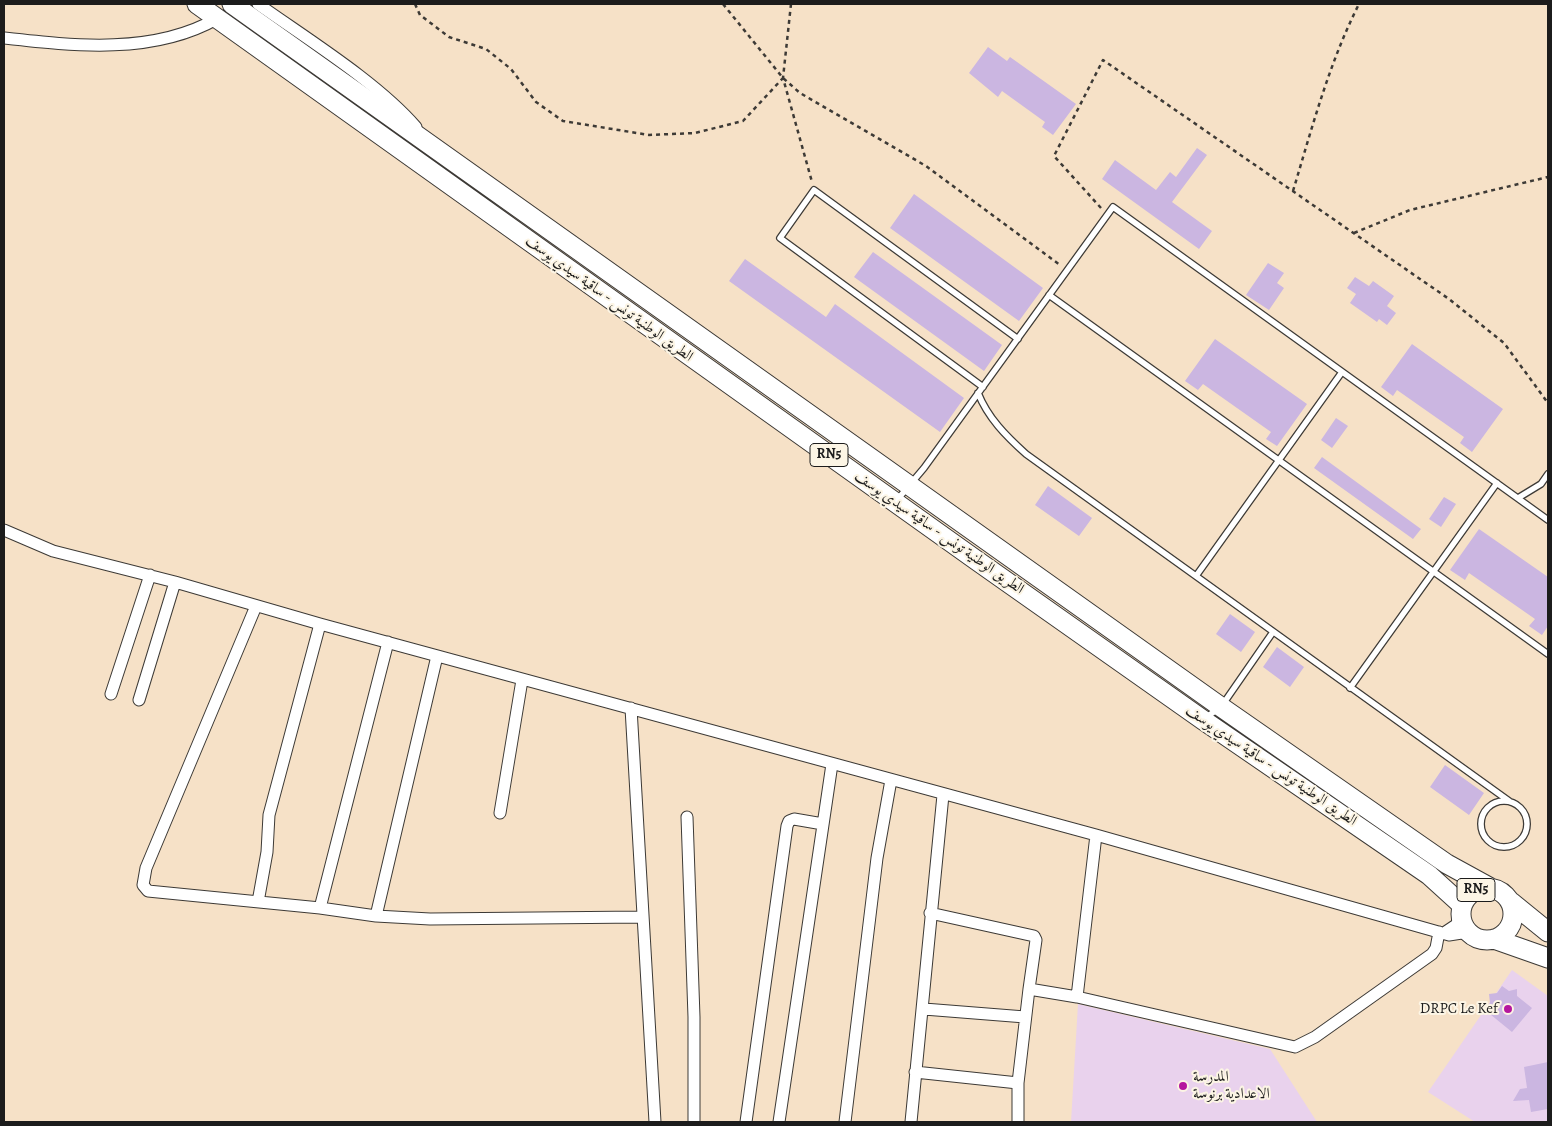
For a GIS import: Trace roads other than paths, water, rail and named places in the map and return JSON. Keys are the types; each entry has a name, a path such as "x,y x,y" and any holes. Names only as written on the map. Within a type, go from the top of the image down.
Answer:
{"main road":[{"name":"الطريق الوطنية تونس - ساقية سيدي يوسف","path":"197,4 1203,720 1429,875 1464,919"},
{"name":"الطريق الوطنية تونس - ساقية سيدي يوسف","path":"232,4 908,486 996,545 1220,707 1447,864 1489,887"},
{"name":"RN5","path":"1511,902 1514,914 1511,925 1504,934 1494,939 1483,940 1464,919 1473,891 1489,887 1502,892 1511,902 1548,932"},
{"name":"RN5","path":"1494,939 1548,958"}],"street":[{"path":"258,4 396,106 431,146"},
{"path":"4,38 84,44 134,43 180,36 218,18"},
{"path":"4,530 53,551 175,582 522,680 1096,835 1441,932"},
{"path":"111,694 150,576"},
{"path":"139,700 175,582"},
{"path":"256,606 143,879 143,885 152,893 320,908 376,916 430,919 642,917"},
{"path":"258,902 267,852 270,815 320,624"},
{"path":"320,908 388,642"},
{"path":"376,916 437,656"},
{"path":"500,813 522,680"},
{"path":"631,708 655,1122"},
{"path":"778,1122 832,764"},
{"path":"845,1122 876,868 891,780"},
{"path":"911,1122 915,1072 924,1009 930,913 943,795"},
{"path":"687,817 694,1017 694,1122"},
{"path":"746,1122 787,826 789,821 794,820 823,824"},
{"path":"1076,997 1096,835"},
{"path":"930,913 1034,936 1036,940 1024,1017 1018,1084 1018,1122"},
{"path":"1029,989 1076,997 1295,1047 1314,1037 1432,954 1441,932 1464,919"},
{"path":"924,1009 1024,1017"},
{"path":"915,1072 1018,1084"}],"lane":[{"path":"983,387 780,238 814,190 1018,339"},
{"path":"895,502 924,468 1113,207 1548,520"},
{"path":"1050,295 1548,653"},
{"path":"1196,576 1342,372"},
{"path":"978,393 983,406 1001,430 1026,454 1524,811 1527,829 1523,837 1517,844 1499,847 1491,843 1484,836 1481,819 1485,810 1491,804 1509,801"},
{"path":"1518,498 1541,484 1548,474"},
{"path":"1350,688 1497,483"},
{"path":"1203,720 1220,707 1272,632"}],"place":[{"name":"DRPC Le Kef","path":"1508,1009"},
{"name":"المدرسة الاعدادية برنوسة","path":"1183,1086"}]}
